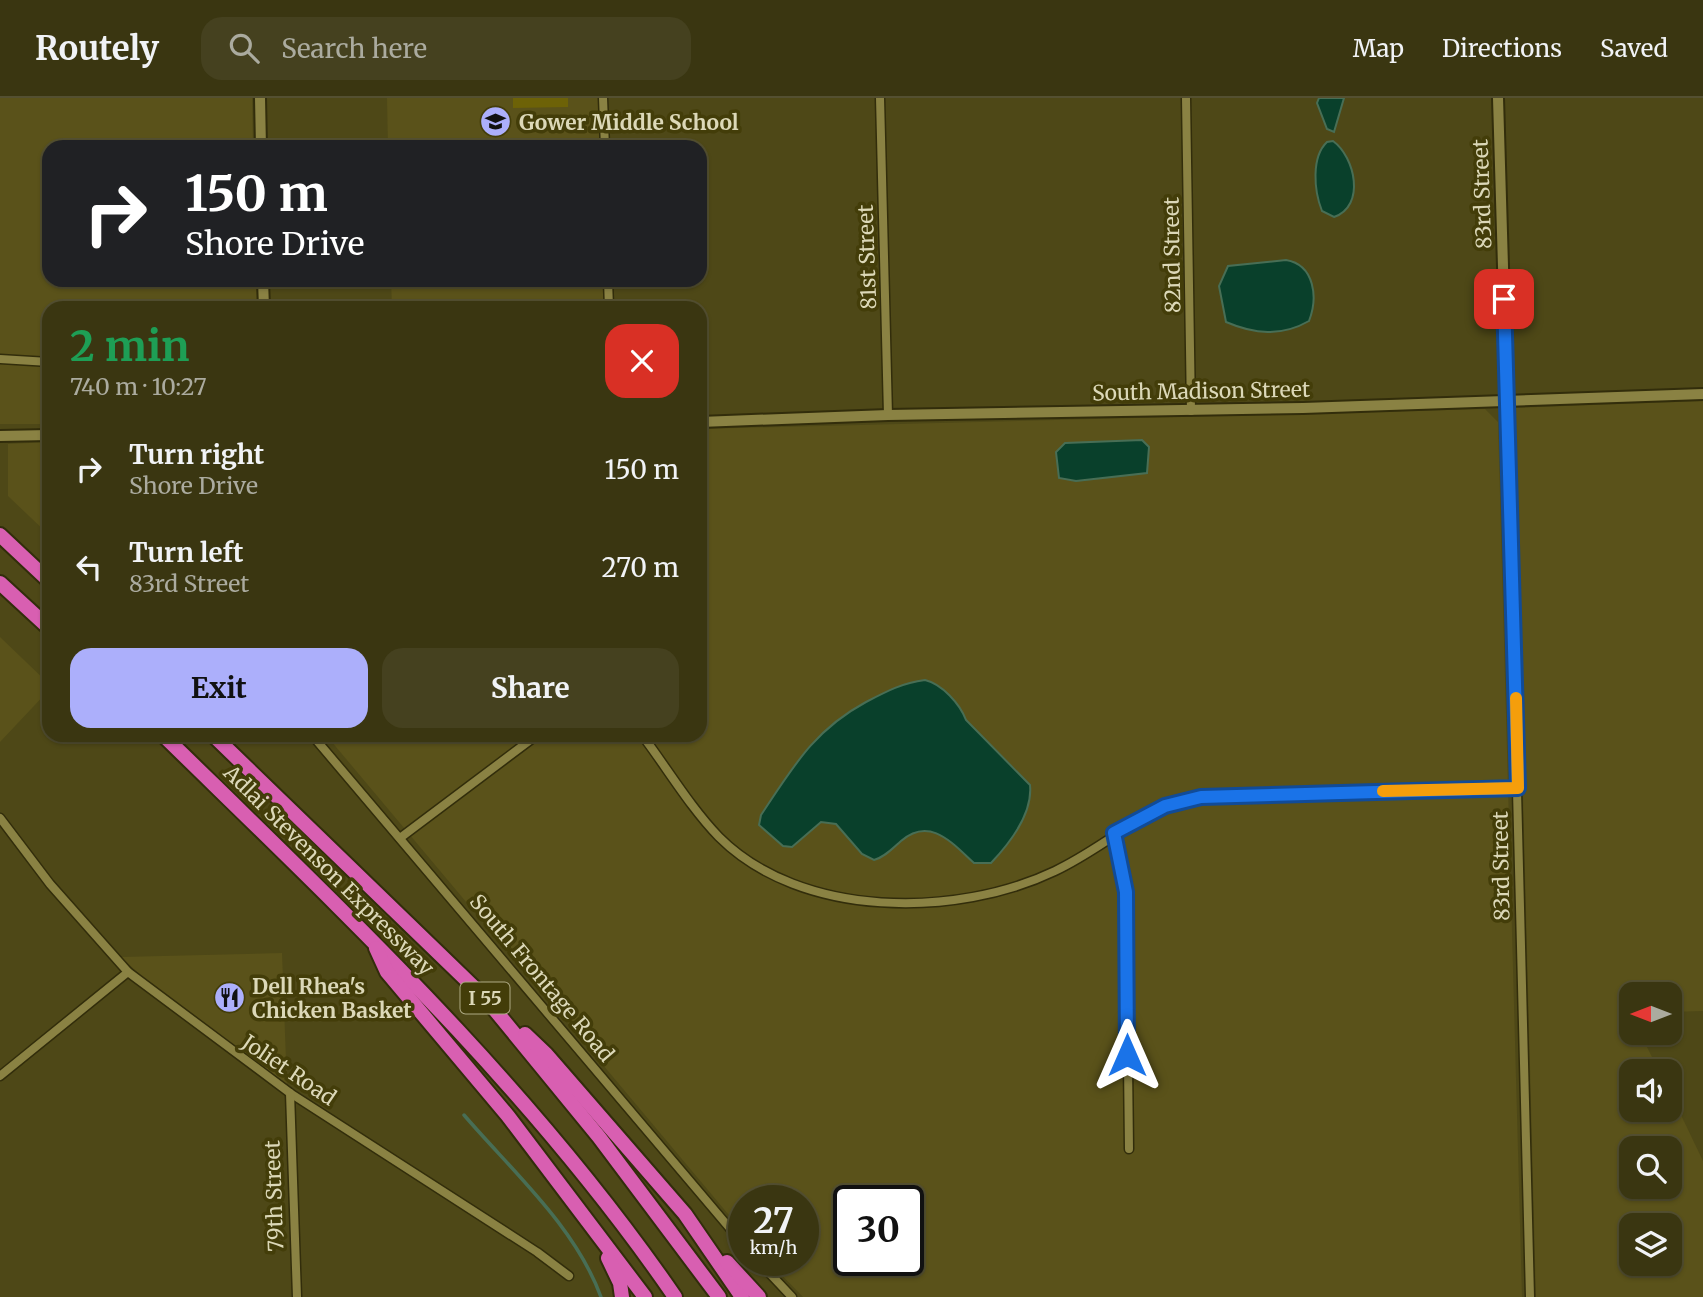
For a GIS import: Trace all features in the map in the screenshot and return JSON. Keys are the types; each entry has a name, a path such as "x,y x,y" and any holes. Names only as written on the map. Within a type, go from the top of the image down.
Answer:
{"highway":[{"path":"0,535 42,574"},
{"path":"0,583 42,622"},
{"name":"Adlai Stevenson Expressway","path":"170,742 371,938 484,1057 642,1248 675,1297"},
{"name":"Adlai Stevenson Expressway","path":"220,742 486,999 599,1137 719,1297"},
{"path":"371,938 387,972 508,1116 645,1297"},
{"path":"486,999 546,1054 759,1297"},
{"path":"685,1214 742,1297"},
{"path":"597,1234 620,1283 622,1297"}],"street":[{"path":"260,98 261,140"},
{"path":"603,98 605,140"},
{"name":"81st Street","path":"880,98 888,415"},
{"name":"82nd Street","path":"1185,98 1192,411"},
{"name":"83rd Street","path":"1498,98 1531,1297"},
{"path":"0,359 42,362"},
{"name":"South Madison Street","path":"707,422 888,415 1192,411 1703,394"},
{"path":"0,436 42,435"},
{"name":"South Frontage Road","path":"318,742 728,1226"},
{"path":"400,838 528,742"},
{"path":"647,742 719,836 736,851 791,881 858,900 927,904 998,893 1056,871 1083,857 1114,833 1165,806 1201,797 1518,788"},
{"name":"Joliet Road","path":"0,818 50,884 128,972 290,1093 537,1252 569,1276"},
{"path":"1114,833 1126,892 1129,1149"},
{"path":"0,1076 128,972"},
{"name":"79th Street","path":"290,1093 297,1297"},
{"path":"772,1276 792,1297"}],"shaded area":[{"path":"0,98 252,98 253,140 42,140 42,287 256,287 257,301 42,301 42,424 0,424"},
{"name":"Gower Middle School","path":"387,98 603,98 605,140 388,140"},
{"path":"513,98 568,98 568,107 513,108"},
{"path":"1319,98 1344,98 1334,132 1327,129 1317,103"},
{"path":"1333,141 1347,158 1354,181 1350,203 1334,217 1322,211 1317,194 1316,175 1318,156 1322,148 1327,142"},
{"path":"1286,260 1303,268 1312,284 1313,302 1309,321 1278,332 1257,331 1226,322 1219,286 1228,266"},
{"path":"391,287 608,287 609,301 392,301"},
{"path":"1703,401 1703,1011 1682,1012 1682,982 1619,982 1619,1045 1646,1045 1653,1059 1619,1059 1619,1122 1682,1122 1682,1117 1703,1161 1703,1297 1536,1297 1513,408"},
{"path":"1485,409 1498,422 1522,1297 803,1297 783,1276 819,1276 819,1185 728,1185 728,1214 332,742 707,742 707,429"},
{"path":"1142,440 1149,447 1147,473 1076,481 1059,478 1056,452 1065,443"},
{"path":"42,442 42,528 8,496 8,444"},
{"path":"0,637 42,677 42,697 0,742"},
{"path":"925,680 950,696 966,720 1030,785 1028,807 1019,827 991,863 974,863 949,841 931,832 912,834 874,860 862,854 836,824 821,822 792,847 783,846 759,825 761,815 818,737 848,713 881,694 902,685"},
{"path":"282,953 287,1087 160,993 121,957"}],"waterway":[{"path":"464,1115 559,1223 590,1271 601,1297"}],"slow traffic":[{"path":"1383,791 1518,788 1516,698"}],"place":[{"name":"Gower Middle School","path":"496,122"},
{"name":"Dell Rhea's Chicken Basket","path":"229,998"}],"route":[{"path":"1127,1055 1126,892 1114,833 1165,806 1201,797 1518,788 1504,299"}]}
